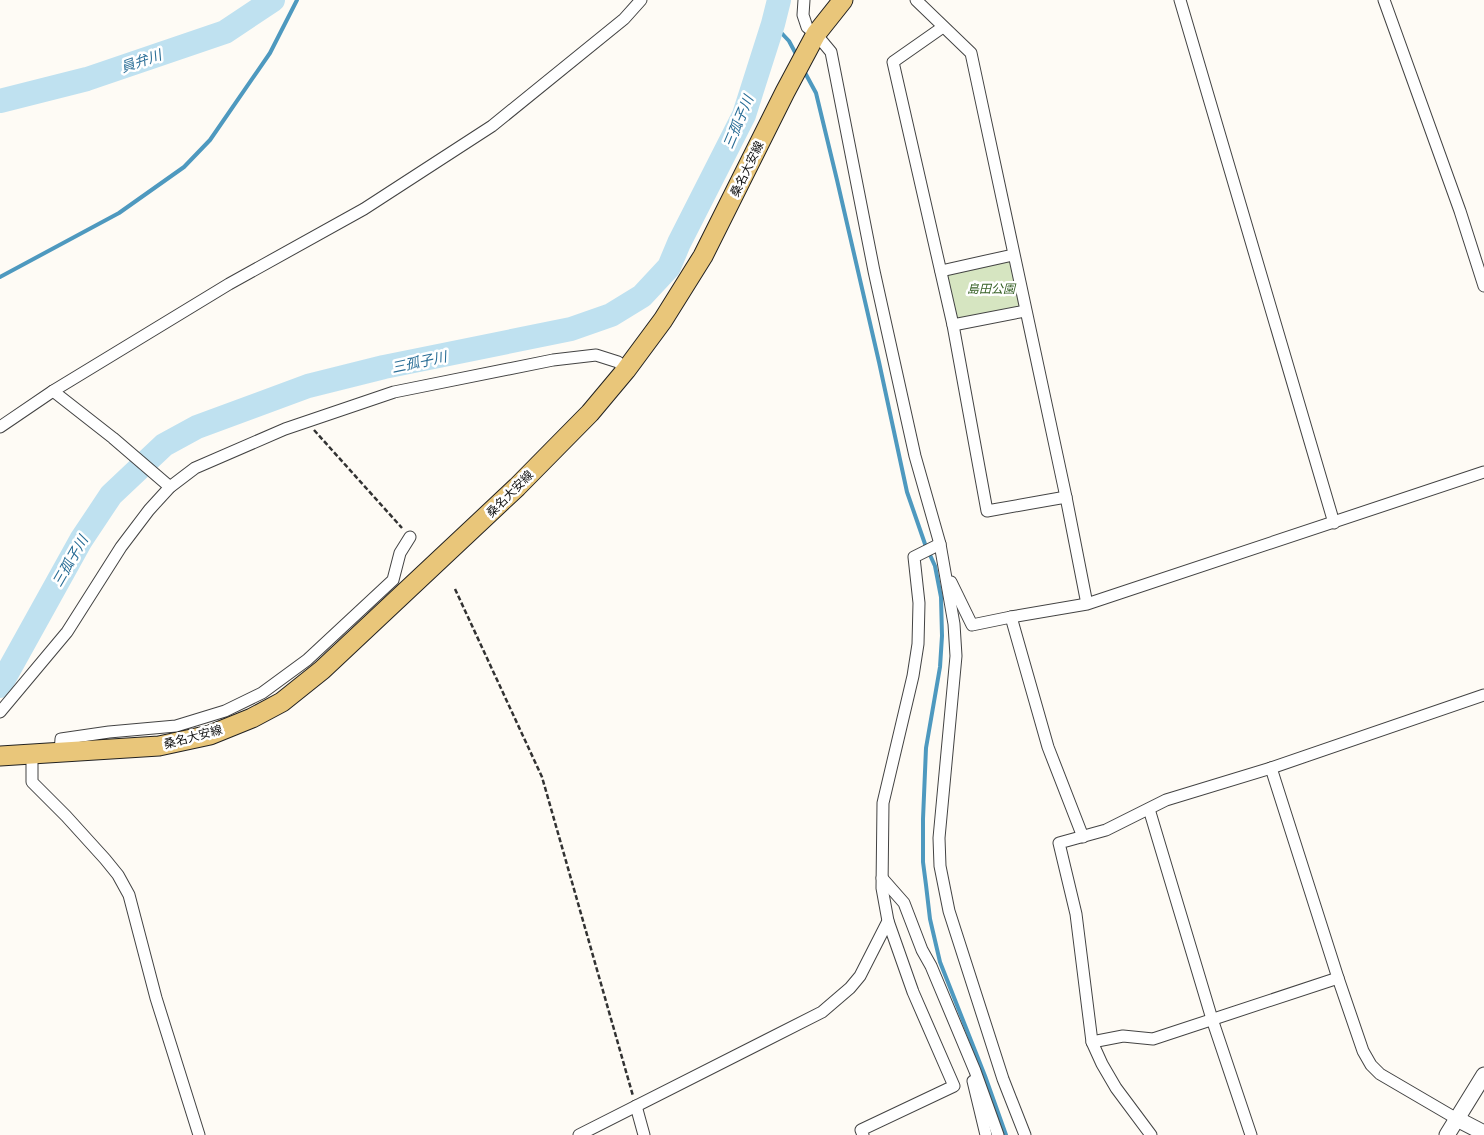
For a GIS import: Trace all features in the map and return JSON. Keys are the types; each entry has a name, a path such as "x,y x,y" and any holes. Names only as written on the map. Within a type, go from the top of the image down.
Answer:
{"main road":[{"name":"桑名大安線","path":"0,756 158,746 210,735 252,718 282,702 322,670 517,488 590,413 626,370 663,320 703,256 785,92 814,39 843,0"}],"street":[{"path":"0,427 53,391 229,284 364,209 492,126 624,19 641,0"},
{"path":"804,0 802,15 807,27 814,39 830,52 874,271 937,546 945,570 972,625 1087,604 1484,472"},
{"path":"916,0 971,53 1086,599"},
{"path":"1180,0 1334,523"},
{"path":"1384,0 1460,211 1484,286"},
{"path":"943,27 892,62 953,325 987,512 1066,497"},
{"path":"941,271 1013,255"},
{"path":"953,325 1025,311"},
{"path":"0,712 67,632 120,547 167,484 195,468 285,428 394,392 553,360 596,355 618,362 626,370"},
{"path":"53,391 113,438 167,484"},
{"path":"60,753 61,739 109,732 176,726 225,711 262,693 307,660 393,580 400,553 410,537"},
{"path":"863,1135 861,1130 954,1086 913,992 888,921 882,888 883,803 913,676 918,644 919,603 914,557 937,546"},
{"path":"945,570 954,624 956,656 938,838 940,866 949,912 961,952 972,980 1003,1078 1025,1135"},
{"path":"1011,617 1048,747 1083,837"},
{"path":"1151,1135 1116,1088 1092,1042 1076,914 1059,842 1106,830 1166,800 1271,768 1484,695"},
{"path":"32,755 32,782 105,859 118,875 129,894 156,998 199,1135"},
{"path":"1271,768 1338,978 1363,1051 1371,1066 1380,1074 1484,1133"},
{"path":"1149,808 1212,1019 1251,1135"},
{"path":"882,878 904,903 922,950 958,1028 998,1135"},
{"path":"579,1135 822,1012 844,995 860,976 888,921"},
{"path":"1092,1042 1123,1036 1153,1039 1338,978"},
{"path":"958,1028 986,1135"},
{"path":"1446,1135 1484,1075"},
{"path":"636,1106 644,1135"}],"path":[{"path":"306,422 410,537"},
{"path":"455,590 542,777 636,1106"}],"green space":[{"name":"島田公園","path":"1011,259 1021,308 954,321 944,274"}],"waterway":[{"name":"員弁川","path":"0,101 87,79 225,32 273,0"},
{"path":"0,277 119,213 184,167 210,140 270,53 297,0"},
{"name":"三孤子川","path":"0,686 81,540 111,495 164,445 197,427 308,386 384,367 571,329 611,315 642,296 669,267 679,243 744,115 779,0"},
{"path":"773,24 789,41 797,56"},
{"path":"803,69 816,93 879,362 907,492 925,544 935,566 941,597 942,636 940,667 926,748 923,862 930,919 940,962 1006,1135"}]}
